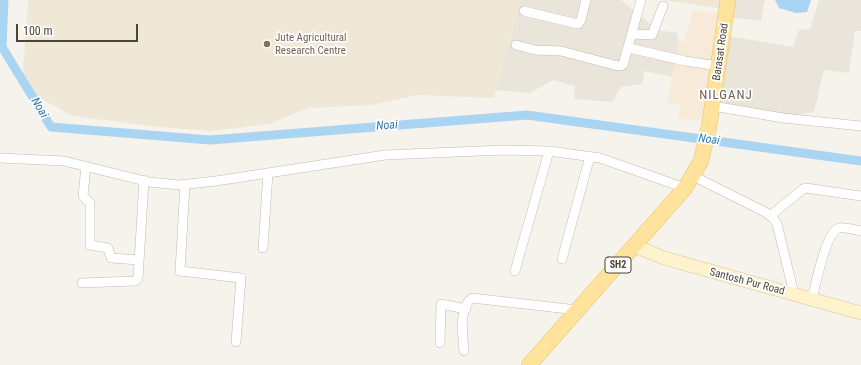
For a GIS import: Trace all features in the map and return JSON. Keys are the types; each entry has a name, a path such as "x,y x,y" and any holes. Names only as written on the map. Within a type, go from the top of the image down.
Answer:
{"main road":[{"name":"Barasat Road","path":"689,182 701,161 709,127 728,0"},
{"name":"SH2","path":"529,365 635,246 689,182"},
{"name":"Santosh Pur Road","path":"635,246 664,258 861,313"}],"street":[{"path":"524,11 578,24 581,20 586,0"},
{"path":"516,45 535,50 561,51 618,66 625,63 641,0"},
{"path":"632,34 652,36 663,6"},
{"path":"629,48 685,61 719,66"},
{"path":"713,106 783,118 861,126"},
{"path":"0,158 58,160 161,184 185,185 385,155 504,150 549,151 590,156 689,182 770,216 776,224 794,294"},
{"path":"515,271 549,151"},
{"path":"562,259 590,156"},
{"path":"86,166 83,196 90,203 90,245 108,248 111,258 139,260"},
{"path":"263,248 268,173"},
{"path":"82,283 136,281 139,260 144,180"},
{"path":"185,185 180,271 241,278 236,342"},
{"path":"770,216 802,189 806,188 861,196"},
{"path":"812,299 823,257 835,231 840,228 861,231"},
{"path":"464,351 463,317 472,298 577,310"},
{"path":"440,343 441,304 466,309"}],"shaded area":[{"name":"Jute Agricultural Research Centre","path":"28,0 521,0 494,98 417,95 372,105 309,108 269,124 211,131 159,127 72,116 22,88"},
{"path":"521,0 621,0 658,30 677,33 679,41 674,77 644,71 642,84 621,87 612,102 574,99 575,86 553,80 530,93 496,90"},
{"path":"662,0 725,0 724,9"},
{"path":"734,0 765,0 761,21 730,17"},
{"path":"819,0 861,0 861,31 855,31 849,73 824,70 814,112 786,117 717,101 729,36 793,47 799,30 810,29"},
{"path":"693,11 723,14 701,120 679,119 680,105 667,104 679,41 685,41"}],"water":[{"path":"775,0 811,0 807,12 796,13 779,8"}],"waterway":[{"name":"Noai","path":"4,0 2,47 51,127 210,140 527,115 861,161"}],"place":[{"name":"Jute Agricultural Research Centre","path":"267,44"}],"district":[{"name":"NILGANJ","path":"726,96"}]}
